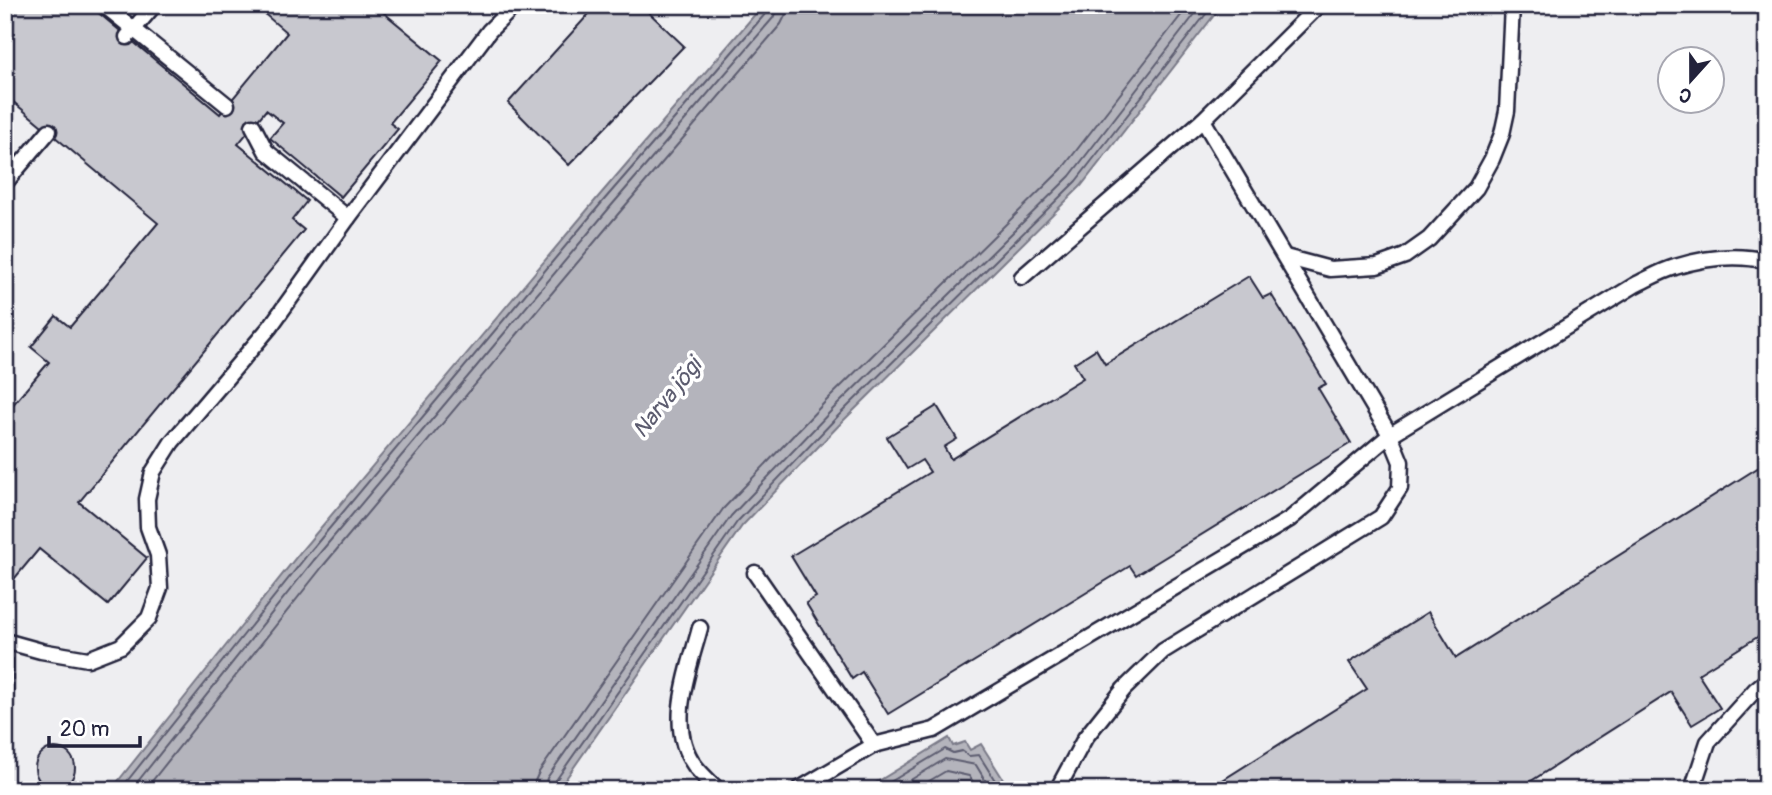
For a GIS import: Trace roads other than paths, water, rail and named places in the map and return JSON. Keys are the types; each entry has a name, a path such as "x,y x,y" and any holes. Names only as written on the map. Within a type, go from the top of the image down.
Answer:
{"lane":[{"path":"104,5 130,33 227,106"},
{"path":"130,33 153,5"},
{"path":"5,641 41,651 88,659 121,646 149,618 160,588 158,555 148,527 147,499 153,472 172,442 270,327 348,218 489,31 515,5"},
{"path":"1022,277 1203,120 1319,5"},
{"path":"1285,257 1330,269 1377,266 1405,256 1429,239 1476,188 1492,159 1507,111 1512,5"},
{"path":"1057,790 1086,737 1124,689 1163,651 1381,517 1400,488 1402,461 1391,435 1203,120"},
{"path":"253,126 266,151 348,218"},
{"path":"5,183 48,131"},
{"path":"798,790 874,745 934,730 1278,527 1391,435 1635,285 1673,267 1714,258 1756,258 1767,261"},
{"path":"755,573 874,745"},
{"path":"701,628 682,697 680,719 683,740 693,765 718,790"},
{"path":"1692,790 1708,742 1767,680"}],"water":[{"name":"Narva jõgi","path":"763,5 1222,5 1081,186 844,420 742,526 558,790 111,790 302,550"},
{"path":"949,738 953,746 965,742 970,750 981,744 1010,790 864,790"}]}
